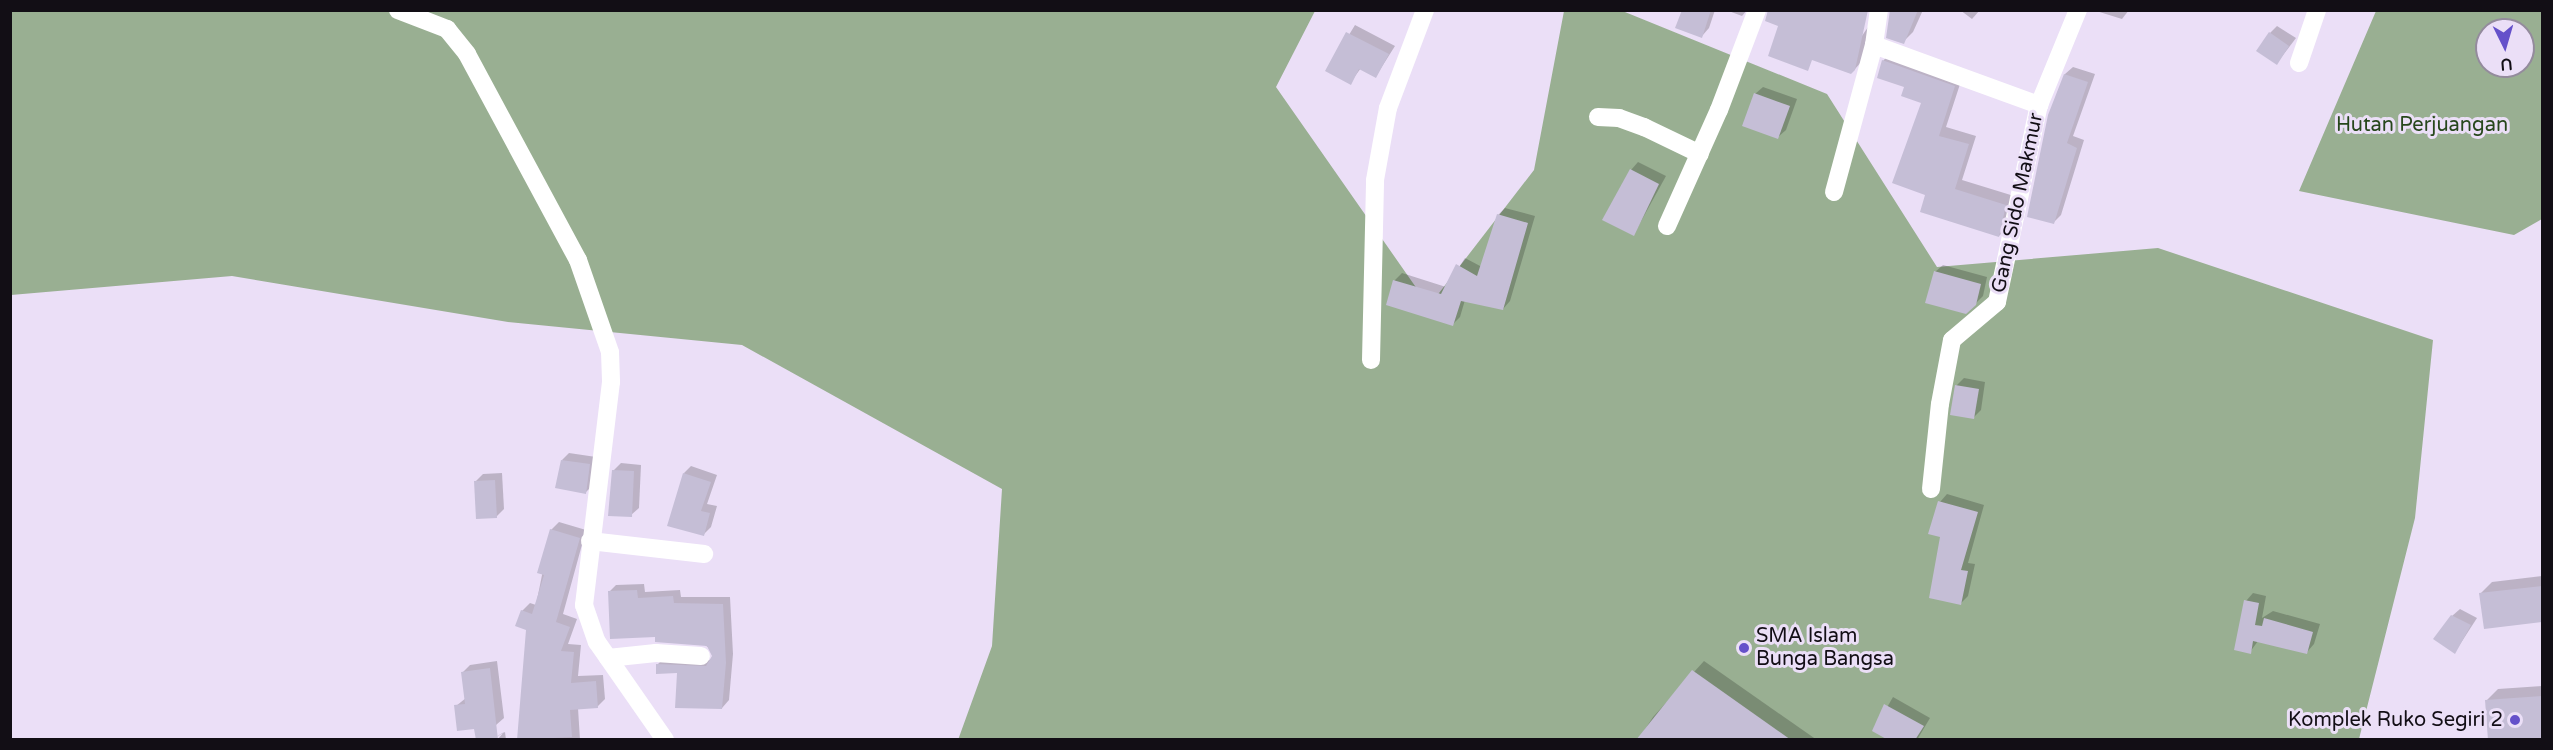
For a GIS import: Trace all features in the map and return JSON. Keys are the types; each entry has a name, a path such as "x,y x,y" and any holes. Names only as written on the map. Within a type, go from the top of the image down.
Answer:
{"street":[{"path":"398,10 447,29 467,54 511,128 578,260 610,352 611,382 584,604 597,642 665,740"},
{"path":"1371,360 1375,180 1388,108 1425,10"},
{"path":"1667,226 1700,154 1757,10"},
{"path":"1834,192 1874,45 1879,10"},
{"name":"Gang Sido Makmur","path":"1931,489 1940,404 1952,340 1997,302 2039,105 2078,10"},
{"path":"2299,63 2317,10"},
{"path":"1874,45 2039,105"},
{"path":"1598,117 1619,118 1644,127 1700,154"},
{"path":"590,541 704,554"},
{"path":"608,658 656,653 701,657"}],"green space":[{"path":"1620,10 1827,94 1937,267 2158,248 2433,340 2415,518 2359,739 958,740 992,646 1002,489 742,345 508,322 232,276 11,295 11,11 1315,11 1276,87 1429,306 1534,170 1564,11"},
{"name":"Hutan Perjuangan","path":"2376,11 2542,11 2542,219 2514,235 2299,191"}],"building":[{"path":"1682,10 1711,10 1702,38 1675,28"},
{"path":"1768,10 1868,10 1855,70 1851,74 1812,60 1808,71 1768,56 1778,26 1765,21"},
{"path":"1890,10 1918,10 1904,44 1886,38"},
{"path":"1346,32 1389,54 1376,78 1359,69 1351,85 1325,71"},
{"path":"2269,32 2289,46 2277,65 2256,51"},
{"path":"1882,60 1955,86 1939,136 1969,144 1955,189 2006,205 1999,237 1920,212 1925,195 1892,183 1921,103 1901,96 1904,87 1877,78"},
{"path":"2064,74 2088,82 2067,143 2077,148 2054,224 2027,217 2048,115"},
{"path":"1754,93 1790,106 1778,139 1742,126"},
{"path":"1630,169 1659,184 1634,236 1602,220"},
{"path":"1497,214 1528,223 1503,310 1461,301 1453,326 1386,305 1393,280 1441,294 1456,264 1477,276"},
{"path":"1934,271 1981,284 1976,305 1966,314 1925,303"},
{"path":"1955,385 1979,389 1974,419 1950,415"},
{"path":"561,460 590,464 586,494 555,488"},
{"path":"612,470 634,471 632,517 608,516"},
{"path":"683,473 711,482 701,511 710,513 704,536 667,526"},
{"path":"495,480 497,518 476,519 474,481"},
{"path":"1938,501 1978,512 1961,570 1968,571 1961,605 1929,598 1940,537 1928,534"},
{"path":"550,529 580,538 556,622 570,627 561,651 574,652 571,683 596,681 598,708 570,710 572,737 517,740 526,630 515,626 521,610 532,614 544,575 537,573"},
{"path":"2542,586 2542,622 2484,629 2479,593"},
{"path":"637,590 638,598 673,596 674,603 723,604 726,663 722,709 675,708 677,673 656,674 656,664 706,666 712,656 707,646 655,642 655,637 610,639 608,591"},
{"path":"2244,600 2259,603 2255,625 2262,626 2264,618 2313,632 2307,654 2253,641 2251,654 2234,650"},
{"path":"2451,615 2471,625 2455,654 2433,639"},
{"path":"490,668 498,740 476,740 474,729 457,731 454,705 465,704 461,672"},
{"path":"1692,670 1791,740 1636,740"},
{"name":"Komplek Ruko Segiri 2","path":"2542,696 2542,740 2488,740 2485,700"},
{"path":"1884,704 1924,726 1915,740 1888,740 1872,731"}],"place":[{"name":"SMA Islam Bunga Bangsa","path":"1744,648"},
{"name":"Komplek Ruko Segiri 2","path":"2515,720"}]}
